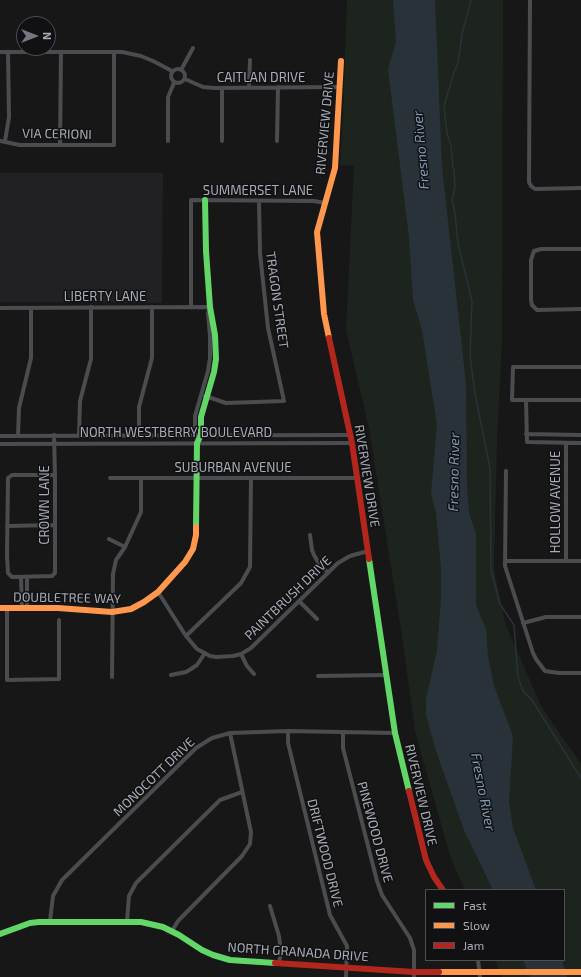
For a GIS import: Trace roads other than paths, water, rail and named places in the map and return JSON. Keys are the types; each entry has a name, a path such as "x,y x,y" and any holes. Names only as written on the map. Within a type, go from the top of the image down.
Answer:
{"street":[{"path":"530,0 529,182 535,189 581,188"},
{"path":"181,70 193,48"},
{"path":"0,52 114,52 141,56 172,71 176,69 181,70"},
{"path":"2,141 9,117 8,52"},
{"path":"60,145 61,52"},
{"name":"VIA CERIONI","path":"2,141 20,145 114,145 114,52"},
{"path":"249,88 250,60"},
{"name":"RIVERVIEW DRIVE","path":"341,61 335,168 318,225 317,240 324,314 352,442 395,733 426,860 434,877 442,889"},
{"path":"174,83 181,83 184,79 184,73 181,70"},
{"path":"172,71 170,77 174,83"},
{"name":"CAITLAN DRIVE","path":"184,79 203,87 222,88 340,87"},
{"path":"168,141 168,96 174,83"},
{"path":"222,88 222,141"},
{"path":"277,141 278,88"},
{"name":"SUMMERSET LANE","path":"190,306 191,200 314,201 325,203"},
{"name":"DOUBLETREE WAY","path":"3,608 58,608 112,612 131,609 158,592 185,562 193,549 196,535 197,478 197,443 194,435 195,416 214,372 216,359 215,335 210,307 206,251 206,200"},
{"name":"TRAGON STREET","path":"203,396 226,403 284,401 268,328 260,253 259,201"},
{"path":"581,248 541,249 534,251 531,260 531,300 532,305 537,310 581,309"},
{"path":"79,436 80,401 91,359 92,307"},
{"path":"139,434 139,407 152,358 152,307"},
{"name":"LIBERTY LANE","path":"0,308 210,307"},
{"path":"18,436 18,408 31,358 31,308"},
{"path":"581,367 513,367 512,400 581,400"},
{"name":"DOUBLETREE WAY","path":"197,443 201,435 203,396"},
{"path":"526,400 527,442 581,444"},
{"name":"NORTH WESTBERRY BOULEVARD","path":"0,436 139,434 350,435"},
{"path":"526,434 581,435"},
{"name":"CROWN LANE","path":"27,577 52,576 54,575 55,570 54,436"},
{"name":"NORTH WESTBERRY BOULEVARD","path":"0,444 352,442"},
{"name":"HOLLOW AVENUE","path":"566,444 566,561"},
{"path":"506,471 505,562 507,574 536,659 545,671 581,674"},
{"path":"24,608 27,577 21,578 9,576 8,573 8,478 12,475 55,475"},
{"name":"SUBURBAN AVENUE","path":"110,478 357,478"},
{"path":"112,676 113,574 116,560 125,547 141,512 141,478"},
{"path":"186,636 241,583 250,568 251,478"},
{"path":"7,526 55,525"},
{"path":"310,535 314,555 318,562 328,572"},
{"path":"109,539 125,547"},
{"name":"PAINTBRUSH DRIVE","path":"158,592 192,644 204,653 225,658 241,654 252,648 338,563 350,556 368,552"},
{"path":"505,562 581,561"},
{"path":"21,578 24,608"},
{"path":"299,601 317,619"},
{"path":"3,608 7,680 59,679 59,621"},
{"path":"523,623 546,617 581,617"},
{"path":"171,675 186,672 191,669 197,664 204,653"},
{"path":"241,654 247,666 254,674"},
{"path":"318,676 386,675"},
{"name":"MONOCOTT DRIVE","path":"50,921 53,896 62,880 196,748 212,738 230,733 288,731 395,733"},
{"name":"DRIFTWOOD DRIVE","path":"288,731 288,743 330,915 347,946 346,977"},
{"name":"PINEWOOD DRIVE","path":"343,732 343,748 377,881 382,895 410,938 414,950 414,974"},
{"path":"172,931 178,921 242,856 250,844 251,832 230,733"},
{"path":"127,921 129,896 136,883 220,800 242,792"},
{"path":"270,906 280,940 279,963"},
{"name":"NORTH GRANADA DRIVE","path":"0,934 30,923 50,921 127,921 154,924 172,931 213,956 230,960 346,967 414,974 480,975 514,972 578,972"},
{"path":"478,961 480,975"}],"water":[{"name":"Fresno River","path":"393,0 435,0 442,167 466,384 467,485 469,513 476,534 476,605 486,629 488,656 494,686 513,736 509,802 513,828 536,889 493,889 464,830 436,751 426,715 426,699 437,650 441,600 441,569 436,513 431,493 437,425 422,330 413,300 409,237 388,69 396,42"},
{"path":"523,961 562,961 567,977 530,977"}],"waterway":[{"path":"471,0 462,34 458,63 444,106 447,133 451,146 454,169 455,188 452,200 455,213 458,244 472,301 470,355 475,394 490,468 491,570 500,604 514,625 518,677 523,691 532,700 581,778"}]}
